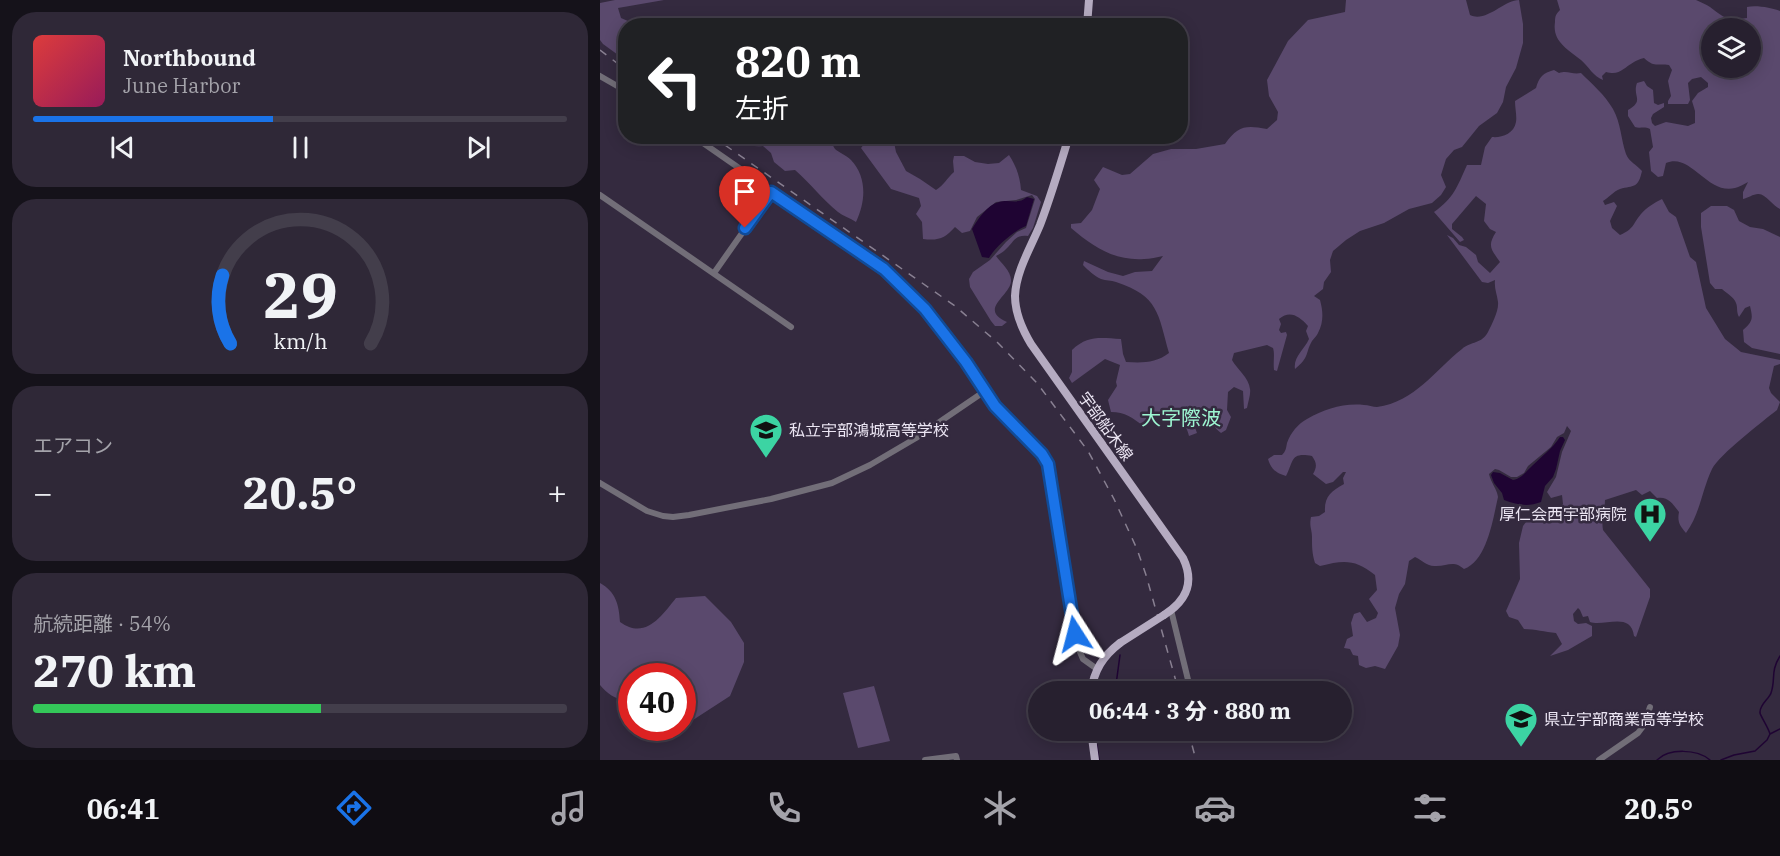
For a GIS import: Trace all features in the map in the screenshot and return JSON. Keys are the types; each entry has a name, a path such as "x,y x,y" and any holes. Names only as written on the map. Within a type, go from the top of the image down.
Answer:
{"main road":[{"path":"1088,18 1089,0"},
{"name":"宇部船木線","path":"1067,144 1052,193 1018,279 1015,296 1017,312 1023,331 1031,344 1183,558 1188,574 1188,585 1183,598 1172,610 1120,643 1104,657 1094,681"},
{"path":"1092,741 1095,760"}],"street":[{"path":"600,76 618,86"},
{"path":"704,144 884,269 934,321 1007,420 1042,454 1048,464 1077,645 1083,659 1097,669"},
{"path":"714,273 771,192"},
{"path":"600,195 791,327"},
{"path":"600,483 647,511 673,517 771,500 832,483 870,465 916,438 985,391"},
{"path":"1172,610 1188,681"},
{"path":"1599,760 1638,733 1644,725 1650,707"},
{"path":"925,760 956,756 957,760"}],"shaded area":[{"path":"615,0 664,0 618,8 621,18 618,18 618,55 600,40 600,3"},
{"path":"1346,0 1466,0 1470,15 1476,17 1489,14 1507,3 1519,0 1523,43 1516,68 1506,87 1503,102 1497,113 1479,126 1462,147 1454,150 1446,159 1441,175 1446,187 1432,203 1409,209 1384,223 1360,231 1333,251 1330,260 1331,272 1324,282 1323,289 1314,296 1320,300 1321,325 1300,365 1295,369 1297,357 1309,339 1306,331 1308,326 1298,317 1291,315 1279,319 1281,324 1279,330 1281,333 1286,332 1287,335 1277,371 1274,370 1273,348 1267,345 1234,353 1232,360 1247,381 1250,393 1247,408 1244,409 1243,391 1234,387 1228,392 1227,410 1231,417 1226,430 1221,433 1206,416 1196,417 1193,422 1197,433 1189,436 1184,424 1174,417 1157,418 1143,426 1128,416 1111,412 1108,400 1117,386 1120,365 1105,359 1072,383 1069,378 1072,372 1072,350 1083,342 1095,338 1107,338 1121,339 1126,362 1149,362 1169,353 1159,317 1149,300 1130,287 1096,276 1083,265 1084,261 1123,276 1135,272 1152,271 1163,256 1149,259 1123,258 1096,247 1071,228 1071,224 1081,223 1092,210 1100,189 1094,180 1103,167 1122,175 1130,174 1153,154 1171,149 1196,149 1225,144 1238,130 1247,127 1267,129 1277,120 1278,112 1269,96 1267,80 1288,41 1308,20 1345,12"},
{"path":"1557,0 1696,0 1728,18 1701,18 1701,77 1692,79 1688,83 1690,100 1688,104 1668,104 1671,96 1668,81 1672,70 1669,65 1653,64 1644,58 1618,72 1606,72 1602,76 1603,80 1558,40 1555,29 1556,15 1560,10"},
{"path":"1747,7 1764,7 1780,11 1780,209 1761,194 1743,199 1743,192 1748,182 1735,188 1716,186 1683,163 1675,161 1666,163 1663,176 1658,177 1651,171 1649,152 1653,147 1650,129 1635,127 1628,116 1628,110 1637,101 1637,83 1644,81 1653,90 1654,103 1658,105 1664,103 1664,107 1651,118 1655,126 1666,122 1688,126 1695,123 1692,101 1698,93 1708,87 1708,83 1702,78 1761,78 1761,18 1747,18"},
{"path":"1554,70 1559,73 1581,73 1602,94 1616,114 1627,157 1642,171 1637,184 1618,190 1603,201 1605,205 1614,202 1617,206 1610,221 1612,228 1620,235 1625,233 1646,209 1662,199 1669,212 1676,217 1690,257 1696,262 1706,308 1725,339 1741,352 1780,360 1780,364 1774,366 1769,388 1780,402 1777,410 1742,438 1716,463 1695,518 1686,533 1680,524 1679,512 1675,506 1667,499 1657,498 1650,491 1642,495 1636,490 1605,500 1603,530 1650,589 1650,597 1636,637 1628,624 1590,622 1588,616 1583,617 1578,608 1573,614 1574,621 1578,624 1586,623 1592,626 1592,636 1568,650 1550,656 1562,644 1556,633 1524,629 1518,620 1509,617 1506,611 1520,579 1519,543 1523,526 1540,507 1548,512 1556,512 1563,504 1562,495 1551,498 1547,492 1556,477 1562,452 1571,431 1567,426 1564,433 1528,466 1524,473 1511,477 1495,469 1489,474 1498,497 1484,549 1472,565 1464,569 1456,564 1431,566 1415,557 1409,561 1405,584 1395,608 1400,635 1398,646 1385,669 1375,666 1366,668 1359,665 1358,656 1353,655 1350,649 1344,648 1347,639 1353,636 1351,623 1354,614 1360,612 1367,622 1376,618 1378,613 1369,599 1377,590 1375,575 1349,562 1320,566 1315,563 1312,550 1311,517 1325,512 1327,498 1344,484 1343,478 1346,472 1343,472 1333,482 1326,484 1313,474 1316,465 1312,456 1296,457 1286,476 1274,470 1268,459 1274,455 1282,455 1293,432 1307,419 1341,406 1377,407 1403,399 1424,384 1462,349 1486,336 1497,309 1495,280 1488,283 1482,282 1447,235 1476,255 1478,262 1490,273 1500,262 1491,247 1496,232 1490,229 1484,221 1486,204 1476,196 1452,224 1452,229 1464,240 1460,242 1434,212 1451,197 1467,165 1481,165 1485,147 1492,137 1503,136 1513,130 1516,120 1515,101 1536,88 1542,76"},
{"path":"746,144 832,144 835,149 851,160 860,174 863,198 856,222 838,212 795,170 785,171 774,162 771,153 763,146"},
{"path":"864,144 894,144 906,171 936,190 954,172 954,156 964,156 975,162 988,164 999,163 1009,155 1017,171 1021,190 1037,196 1041,202 1033,228 1028,236 1020,236 996,256 1011,277 1010,286 995,307 995,312 999,317 1007,322 1002,326 995,326 970,287 969,279 973,272 990,260 1017,232 1026,228 1035,199 1032,195 1016,200 996,202 977,217 970,231 962,233 955,227 941,238 923,239 922,222 916,214 921,206 919,198 891,189 861,148"},
{"path":"1027,197 1034,199 1026,226 1005,240 989,258 982,257 972,229 980,217 995,204 1003,201 1020,201"},
{"path":"1711,206 1727,206 1734,210 1739,221 1780,237 1780,354 1752,348 1744,342 1743,330 1749,324 1752,314 1750,306 1745,308 1739,317 1734,299 1722,289 1715,289 1710,283 1701,213"},
{"path":"1560,437 1565,440 1553,477 1545,486 1541,502 1523,505 1504,500 1502,493 1494,483 1491,475 1493,472 1513,480 1519,478"},
{"path":"600,583 610,590 616,600 620,622 629,627 637,629 652,624 676,598 705,596 731,622 744,643 744,662 730,696 696,718 696,663 618,663 618,699 600,685"},
{"path":"874,686 890,741 858,748 843,693"}],"waterway":[{"path":"1116,681 1120,655"},
{"path":"1770,734 1760,710 1771,693 1774,671 1780,656"},
{"path":"1721,760 1755,751 1770,734 1780,729"},
{"path":"1097,745 1099,760"},
{"path":"1657,760 1669,753 1683,751 1698,754 1710,760"}],"railway":[{"path":"600,50 618,64"},
{"path":"723,144 955,306 998,343 1037,383 1088,451 1114,499 1146,575 1176,681"},
{"path":"1191,741 1196,760"}],"place":[{"name":"私立宇部鴻城高等学校","path":"766,459"},
{"name":"厚仁会西宇部病院","path":"1650,543"},
{"name":"県立宇部商業高等学校","path":"1521,748"}],"district":[{"name":"大字際波","path":"1181,418"}],"route":[{"path":"745,228 771,192 884,269 934,321 966,362 995,406 1042,454 1048,464 1075,634"}]}
